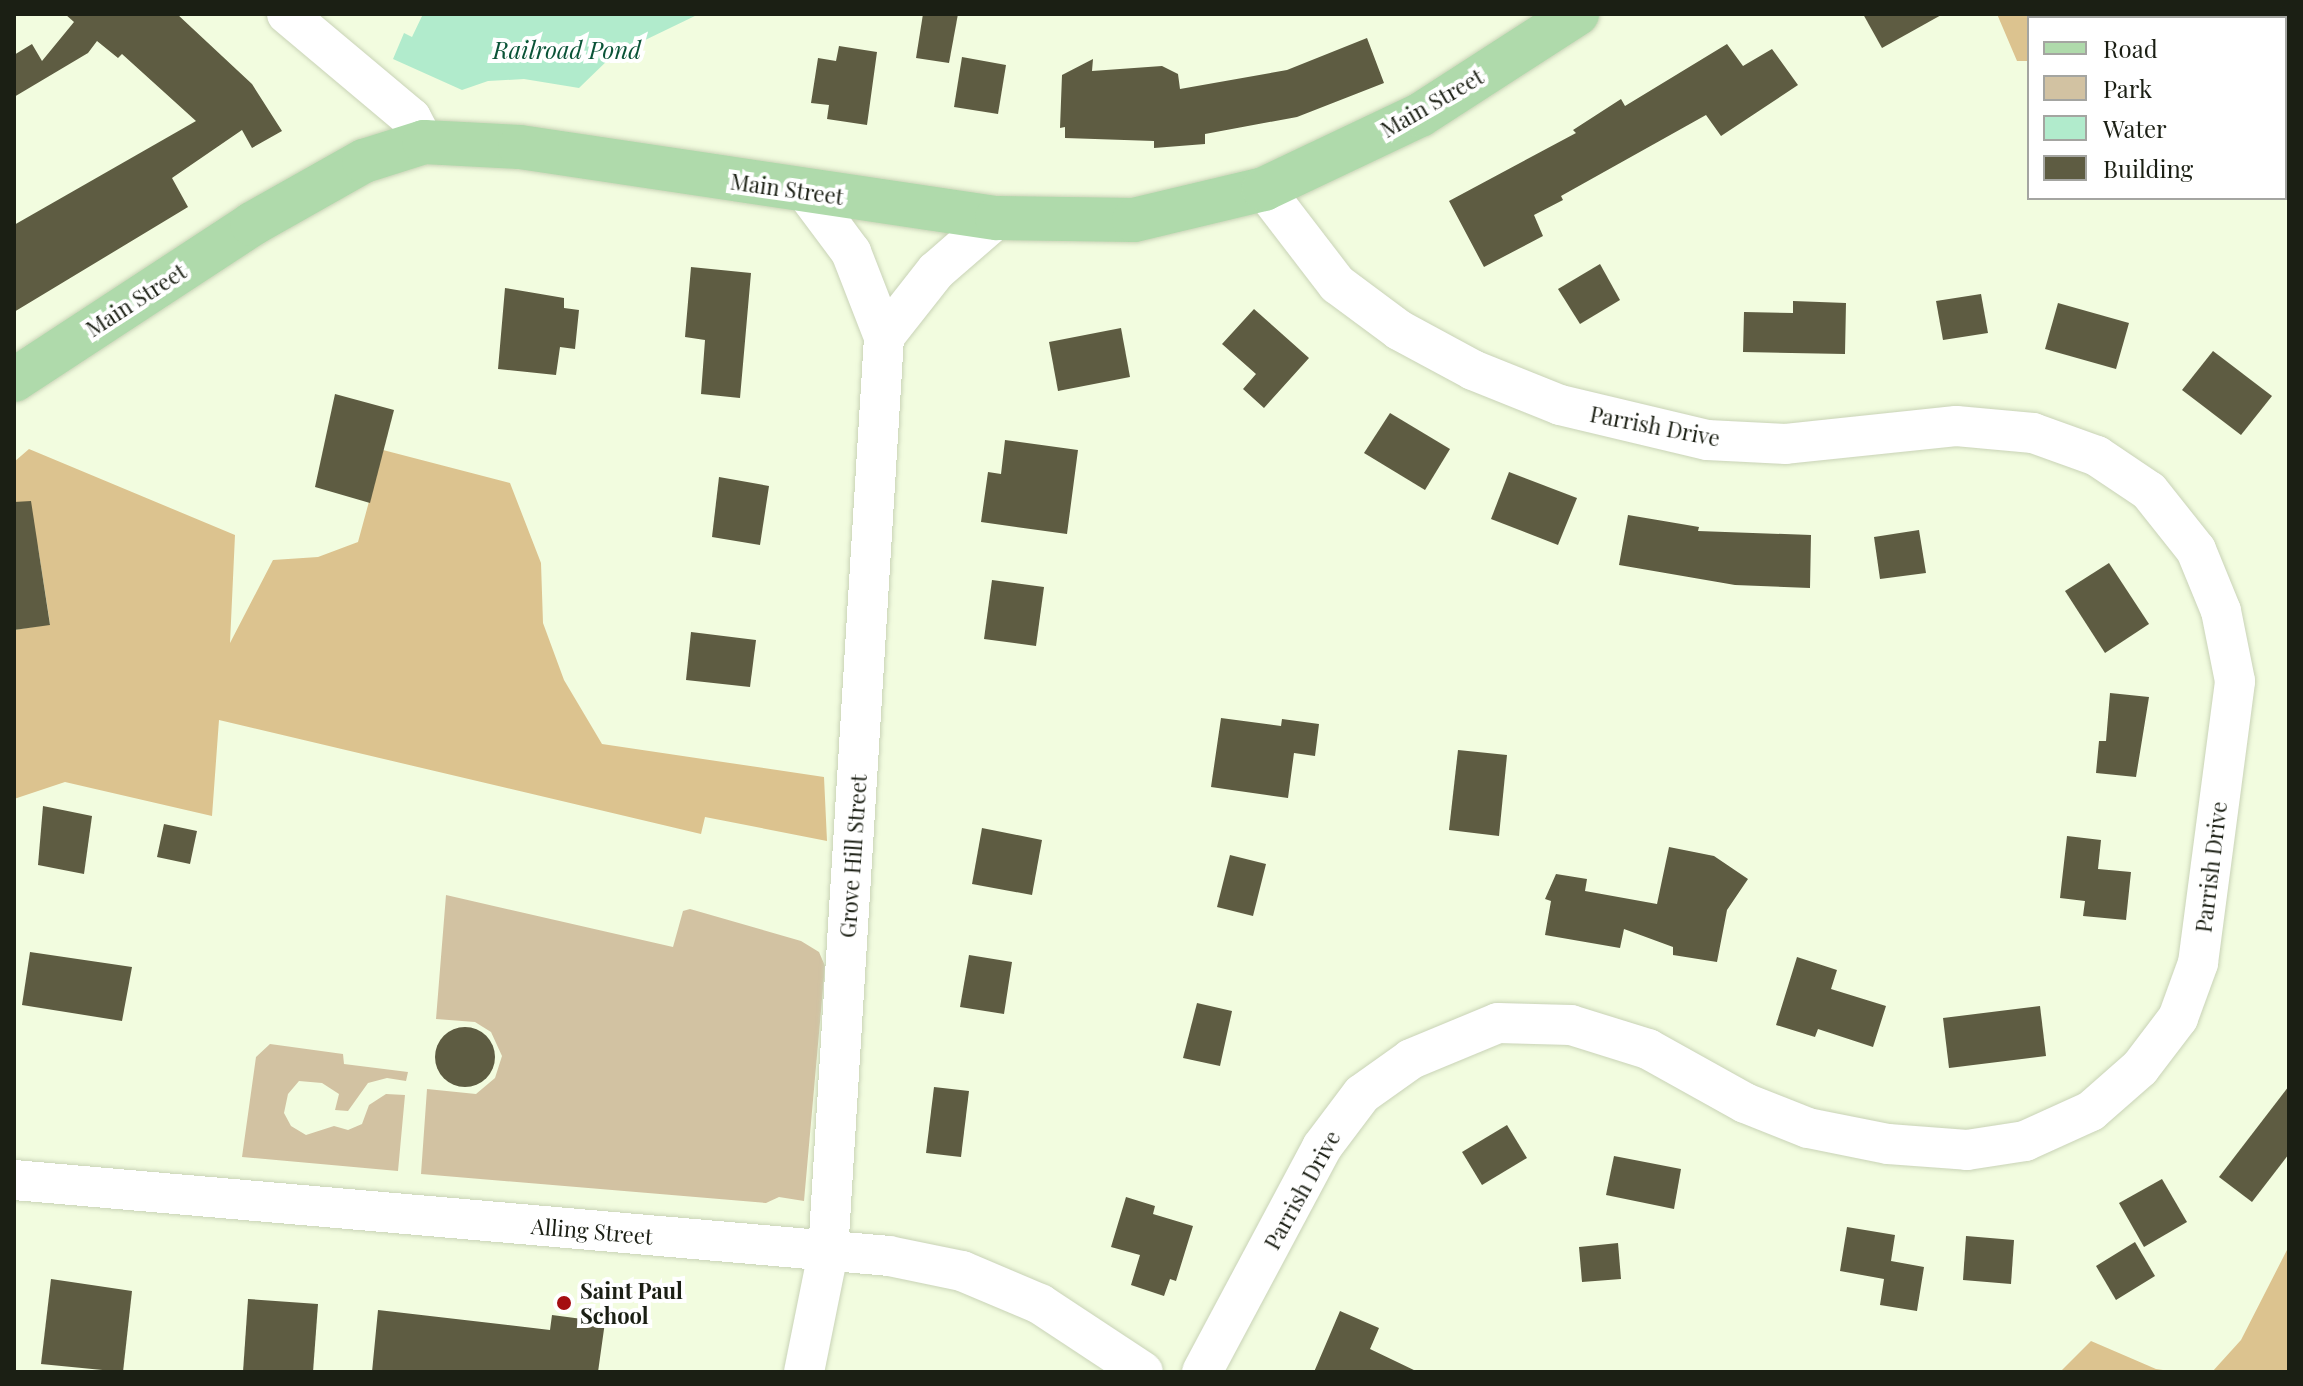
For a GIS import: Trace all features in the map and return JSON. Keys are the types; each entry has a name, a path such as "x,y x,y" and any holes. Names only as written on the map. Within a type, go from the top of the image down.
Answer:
{"main road":[{"name":"Main Street","path":"14,380 252,224 364,161 424,142 520,147 807,193 997,218 1134,220 1264,189 1420,115 1577,14"}],"street":[{"path":"287,14 411,118 424,142"},
{"name":"Parrish Drive","path":"1202,1372 1322,1147 1362,1094 1411,1059 1498,1023 1571,1025 1648,1049 1745,1103 1808,1128 1888,1144 1967,1150 2025,1141 2091,1111 2140,1068 2178,1018 2198,963 2235,681 2221,611 2196,550 2149,491 2097,456 2033,433 1956,426 1786,444 1707,440 1560,405 1473,370 1399,330 1337,284 1264,189"},
{"name":"Grove Hill Street","path":"804,1372 828,1253 884,337 851,252 807,193"},
{"path":"884,337 936,271 997,218"},
{"name":"Alling Street","path":"14,1180 889,1256 962,1271 1040,1304 1143,1372"}],"green space":[{"path":"446,895 673,947 683,911 690,909 801,941 819,952 825,966 804,1201 779,1197 766,1203 421,1174 427,1089 476,1094 495,1078 502,1056 491,1032 475,1022 436,1019"},
{"path":"270,1044 343,1054 344,1064 408,1072 406,1081 387,1078 368,1083 348,1111 335,1110 339,1094 322,1083 299,1081 288,1094 284,1113 291,1126 306,1135 334,1126 348,1130 362,1124 369,1105 386,1094 405,1095 398,1171 242,1157 256,1057"}],"shaded area":[{"path":"1997,14 2289,14 2289,162 2287,16 2027,16 2027,61 2017,61"},
{"path":"29,449 235,535 230,643 273,560 318,557 358,542 383,450 510,483 541,563 543,623 564,680 602,744 824,777 827,841 705,817 701,834 219,720 212,816 65,782 14,799 14,630 50,624 38,547 14,550 14,462"},
{"path":"2289,1246 2289,1372 2212,1372 2241,1340"},
{"path":"2091,1341 2156,1369 2177,1372 2060,1372"}],"water":[{"name":"Railroad Pond","path":"423,14 699,14 612,56 579,88 524,79 488,81 462,90 393,59 404,33 412,37"}],"building":[{"path":"65,14 177,14 252,84 282,131 252,148 242,130 172,178 188,207 14,312 14,225 196,121 122,54 118,58 97,41 88,53 14,97 14,55 32,44 42,61 74,22"},
{"path":"923,14 958,14 949,63 916,58"},
{"path":"1863,14 1943,14 1882,48"},
{"path":"1367,38 1384,83 1297,117 1205,134 1205,144 1154,148 1154,141 1065,138 1065,127 1060,128 1062,75 1093,59 1092,71 1162,66 1178,74 1180,89 1287,70"},
{"path":"1727,44 1743,66 1772,49 1798,85 1721,136 1706,115 1561,196 1563,200 1534,215 1543,236 1484,267 1449,201 1576,133 1573,130 1621,99 1625,106"},
{"path":"839,46 877,52 867,125 827,119 829,105 811,103 818,58 836,61"},
{"path":"962,57 1006,65 998,114 954,107"},
{"path":"1600,264 1620,300 1580,324 1558,289"},
{"path":"691,267 751,273 740,398 701,394 705,340 685,337"},
{"path":"505,288 564,298 564,308 579,310 575,349 560,347 556,375 498,369"},
{"path":"1981,294 1988,333 1943,340 1936,301"},
{"path":"1793,301 1846,303 1845,354 1743,352 1744,312 1793,313"},
{"path":"2058,303 2129,323 2116,369 2045,349"},
{"path":"1254,309 1309,358 1264,408 1243,389 1256,374 1222,344"},
{"path":"1121,328 1130,377 1058,391 1049,342"},
{"path":"2213,351 2272,396 2241,435 2182,390"},
{"path":"335,394 394,410 370,503 315,487"},
{"path":"1390,413 1450,449 1425,490 1364,453"},
{"path":"1005,440 1078,450 1067,534 981,522 988,472 1001,474"},
{"path":"1509,472 1577,498 1558,545 1491,519"},
{"path":"719,477 769,486 760,545 712,537"},
{"path":"31,501 50,625 14,630 14,502"},
{"path":"1628,515 1699,527 1698,531 1811,535 1810,588 1735,585 1619,565"},
{"path":"1919,530 1926,573 1880,579 1874,537"},
{"path":"2109,563 2149,624 2105,653 2065,591"},
{"path":"992,580 1044,587 1036,646 984,639"},
{"path":"691,632 756,640 750,687 686,680"},
{"path":"2110,693 2149,697 2136,777 2096,773 2099,741 2106,741"},
{"path":"1221,718 1281,726 1282,719 1319,724 1315,756 1294,753 1288,798 1211,787"},
{"path":"1458,750 1507,755 1499,836 1449,830"},
{"path":"43,806 92,816 84,874 38,865"},
{"path":"164,824 197,831 190,864 157,857"},
{"path":"982,828 1042,840 1032,895 972,884"},
{"path":"2067,836 2101,840 2098,869 2131,872 2126,920 2083,916 2085,901 2060,898"},
{"path":"1669,847 1714,856 1748,879 1727,910 1717,962 1673,955 1673,947 1624,929 1620,948 1545,935 1551,901 1545,899 1556,874 1587,879 1585,891 1657,904"},
{"path":"1230,855 1266,864 1253,916 1217,907"},
{"path":"30,952 132,967 122,1021 22,1005"},
{"path":"969,955 1012,962 1004,1014 960,1007"},
{"path":"1797,957 1837,970 1831,989 1886,1006 1873,1047 1818,1029 1815,1037 1776,1025"},
{"path":"1197,1003 1232,1011 1220,1066 1183,1058"},
{"path":"2040,1006 2046,1056 1949,1068 1943,1018"},
{"path":"465,1027 477,1029 486,1036 493,1045 493,1069 486,1078 477,1085 465,1087 453,1085 444,1078 437,1069 435,1057 437,1045 444,1036 453,1029"},
{"path":"2289,1086 2289,1154 2252,1202 2219,1177"},
{"path":"934,1087 969,1091 961,1157 926,1153"},
{"path":"1507,1125 1527,1158 1482,1185 1462,1152"},
{"path":"1614,1156 1681,1169 1674,1209 1606,1195"},
{"path":"2162,1179 2187,1222 2144,1247 2119,1203"},
{"path":"1126,1197 1155,1206 1153,1214 1193,1226 1176,1281 1170,1279 1164,1296 1131,1285 1140,1255 1111,1247"},
{"path":"1847,1227 1895,1235 1891,1261 1924,1267 1917,1311 1880,1305 1884,1279 1840,1271"},
{"path":"1966,1236 2014,1240 2011,1284 1963,1280"},
{"path":"2135,1242 2155,1276 2116,1300 2096,1266"},
{"path":"1618,1243 1621,1279 1582,1282 1579,1247"},
{"path":"51,1279 132,1291 123,1372 41,1364"},
{"path":"248,1299 318,1304 313,1372 243,1372"},
{"path":"378,1310 550,1330 552,1315 605,1322 598,1372 372,1372"},
{"path":"1340,1311 1379,1328 1370,1349 1418,1372 1314,1372"}],"place":[{"name":"Saint Paul School","path":"564,1303"}]}
